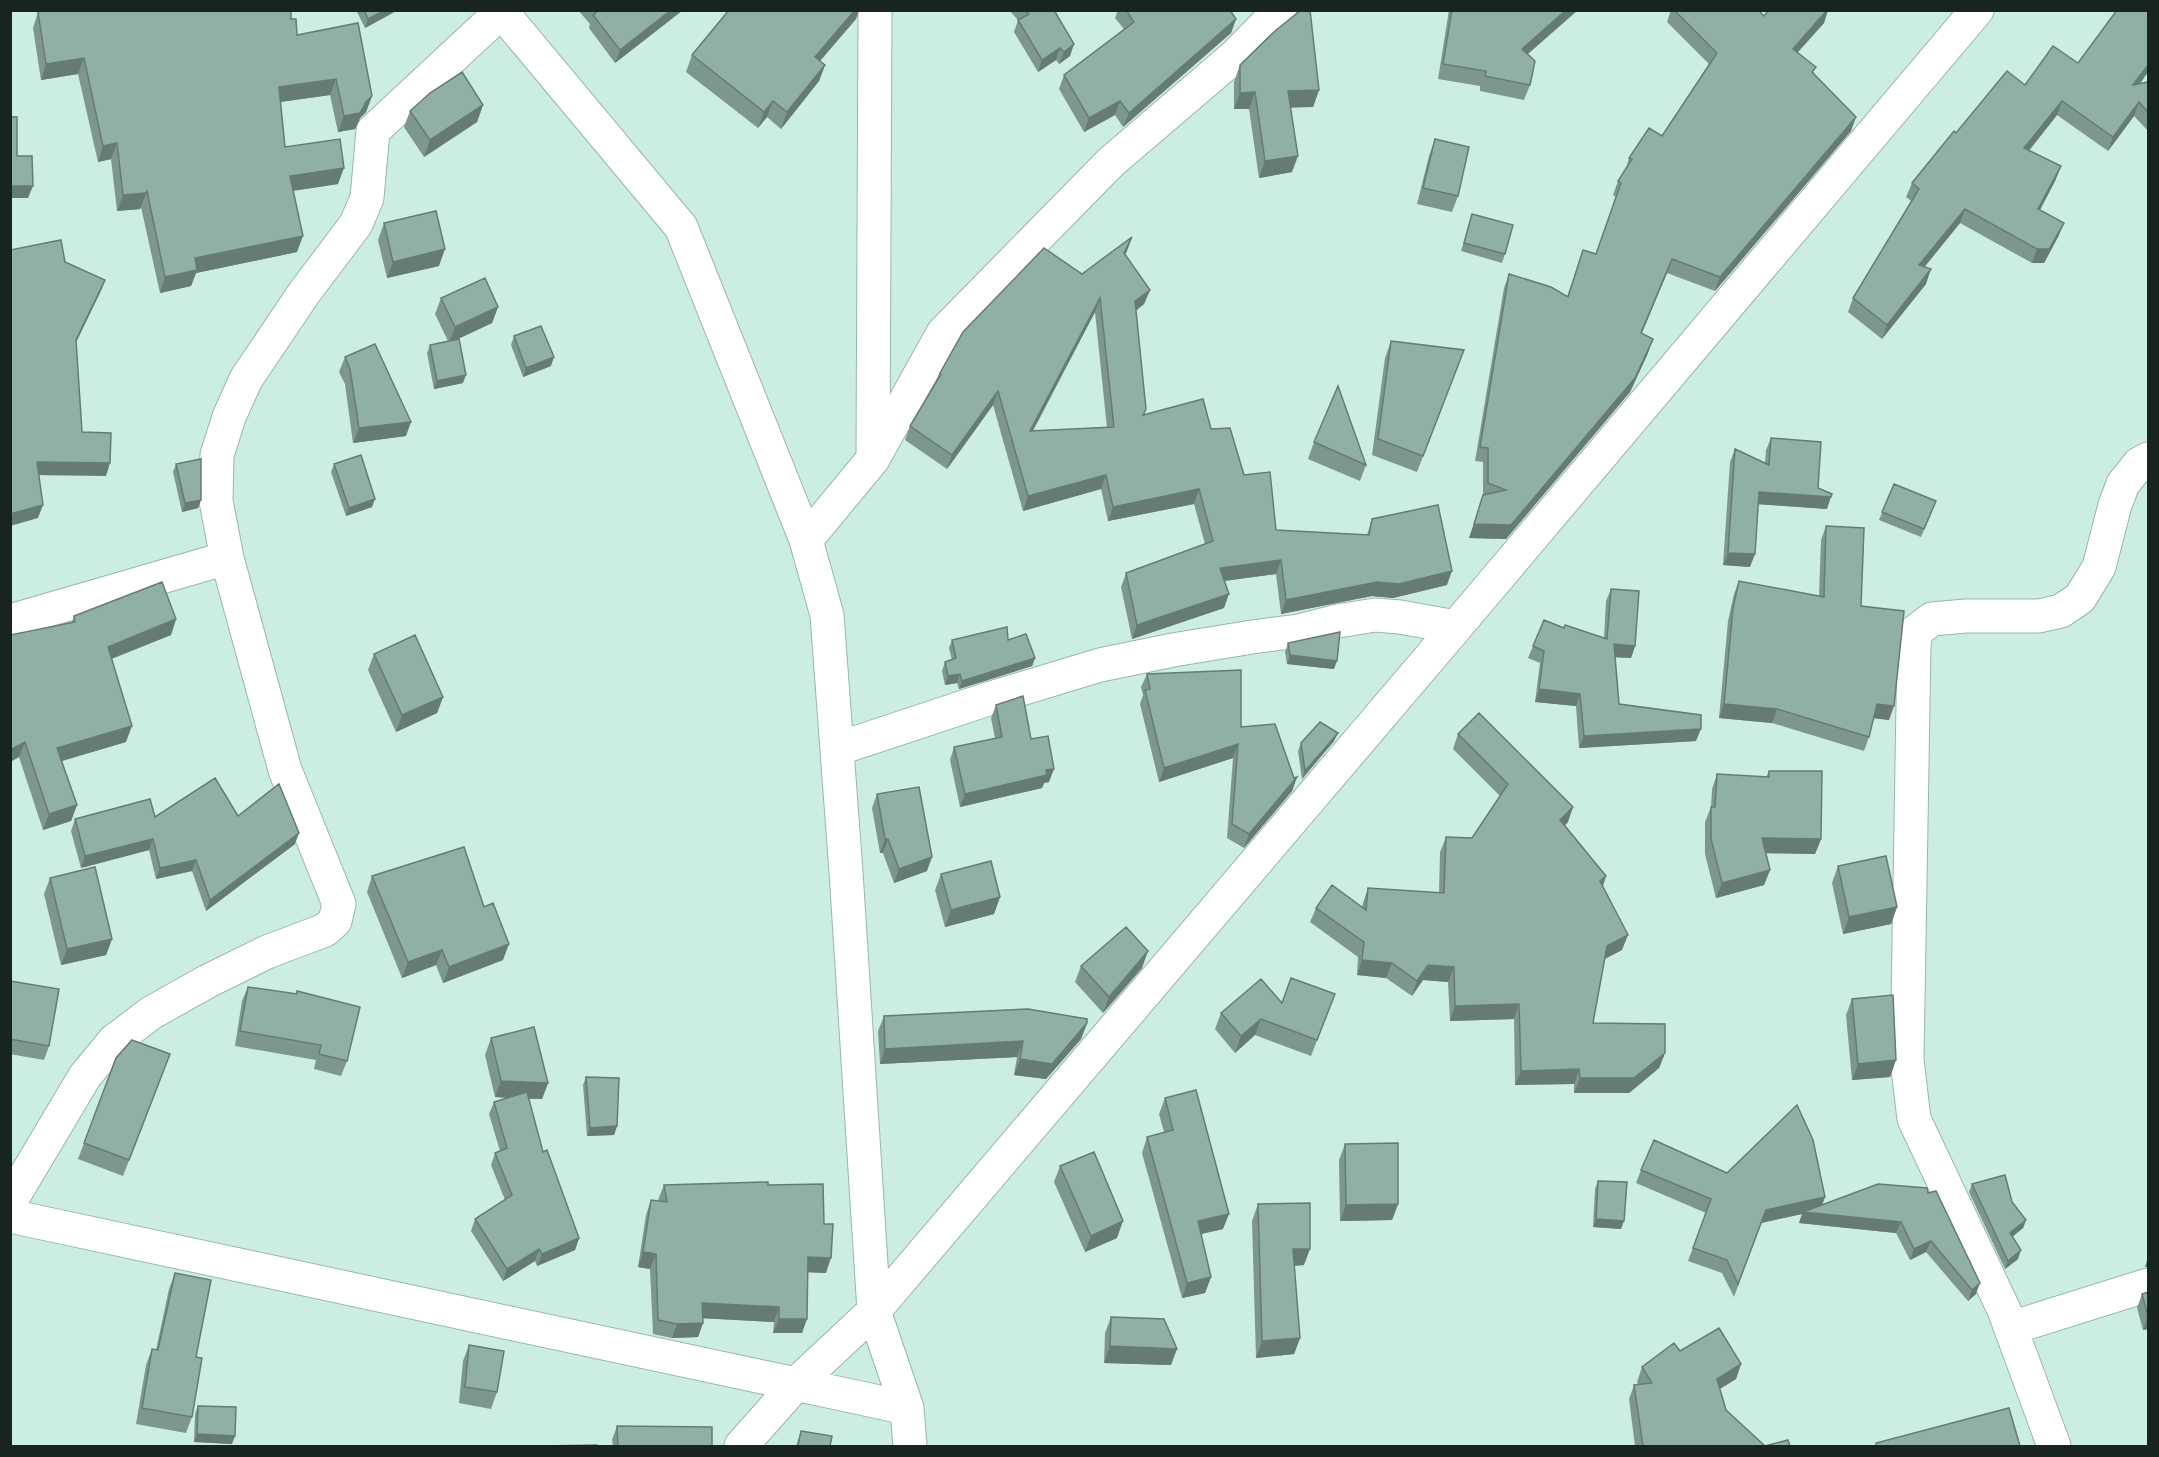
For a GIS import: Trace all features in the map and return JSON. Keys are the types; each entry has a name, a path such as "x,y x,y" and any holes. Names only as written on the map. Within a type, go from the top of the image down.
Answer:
{"street":[{"path":"873,459 875,10"},
{"path":"806,540 873,459 943,333 1111,162 1235,56 1280,10"},
{"path":"741,1446 797,1383 874,1311 1977,10"},
{"path":"10,1202 85,1076 114,1041 151,1013 208,981 267,952 325,930 335,921 339,904 285,770 227,558 216,501 217,455 229,417 246,379 304,293 356,224 367,198 373,130 501,11 681,227 806,540 827,615 874,1311 907,1408 910,1446"},
{"path":"2055,1446 2011,1328 1914,1119 1907,1060 1912,692 1916,631 1932,619 1966,616 2039,616 2061,611 2080,598 2099,567 2123,484 2139,464 2148,459"},
{"path":"10,621 227,558"},
{"path":"837,749 1100,665 1173,650 1299,631 1338,621 1376,615 1456,627"},
{"path":"10,1216 907,1408"},
{"path":"2011,1328 2148,1284"}],"building":[{"path":"50,10 291,10 291,19 296,19 297,35 358,23 372,96 360,113 344,116 336,79 279,87 285,147 340,139 344,168 290,176 303,236 195,258 197,270 165,277 147,191 146,193 123,195 117,143 103,146 84,58 46,64 38,12"},
{"path":"364,10 385,10 368,19"},
{"path":"594,10 671,10 620,50 593,15 596,13"},
{"path":"729,10 855,10 815,57 825,65 787,112 773,101 764,112 692,55"},
{"path":"1025,10 1054,10 1074,44 1064,52 1060,48 1042,60 1018,20 1029,14"},
{"path":"1126,10 1230,10 1236,19 1129,113 1120,101 1089,118 1064,75 1134,22"},
{"path":"1301,10 1310,10 1319,90 1288,91 1298,156 1265,161 1255,92 1240,93 1240,65 1275,31"},
{"path":"1452,10 1566,10 1522,49 1535,61 1530,85 1485,76 1486,71 1443,64"},
{"path":"1674,10 1758,10 1764,16 1769,10 1827,10 1793,49 1816,67 1812,72 1856,117 1720,277 1672,259 1641,333 1653,339 1635,378 1511,525 1474,524 1483,495 1506,490 1488,483 1488,448 1480,447 1509,274 1551,287 1568,297 1583,250 1596,254 1621,183 1618,181 1632,159 1629,158 1649,128 1662,136 1717,53"},
{"path":"2117,10 2148,10 2148,65 2133,85 2148,82 2148,112 2139,102 2113,137 2062,101 2024,148 2061,166 2038,209 2064,223 2049,249 2037,249 1965,209 1919,265 1931,269 1887,325 1853,298 1919,189 1912,183 2007,71 2025,85 2053,46 2078,63"},
{"path":"462,72 483,105 430,140 410,111 430,93"},
{"path":"10,117 17,117 17,156 32,156 33,186 10,186"},
{"path":"1435,139 1469,147 1458,196 1423,188"},
{"path":"436,211 445,249 393,262 384,223"},
{"path":"1472,214 1513,225 1505,254 1464,243"},
{"path":"1132,237 1124,253 1150,290 1135,301 1146,409 1143,415 1203,399 1211,429 1230,428 1244,475 1270,472 1276,530 1369,535 1372,519 1438,505 1452,571 1399,584 1377,582 1286,600 1281,560 1220,568 1229,594 1137,625 1126,573 1213,541 1199,489 1113,507 1106,475 1028,496 998,391 952,455 910,426 963,332 1044,248 1082,274","holes":["1100,298 1114,427 1030,431"]},
{"path":"61,240 65,262 105,280 76,340 82,432 111,433 110,463 37,462 43,505 10,514 10,250"},
{"path":"485,278 498,307 455,327 441,298"},
{"path":"541,326 554,357 526,368 514,336"},
{"path":"459,339 466,375 437,381 430,345"},
{"path":"1391,341 1464,350 1423,456 1378,439"},
{"path":"375,344 411,422 359,428 350,369 345,357"},
{"path":"1338,386 1366,465 1314,442"},
{"path":"1771,438 1821,442 1818,488 1832,494 1831,497 1759,492 1755,554 1728,553 1735,449 1769,465"},
{"path":"361,455 375,499 349,508 334,464"},
{"path":"201,459 201,500 185,503 176,464"},
{"path":"1894,484 1936,501 1924,529 1882,512"},
{"path":"1826,526 1864,528 1861,606 1904,611 1894,706 1877,704 1869,737 1777,709 1724,704 1733,608 1739,581 1824,597"},
{"path":"162,582 176,619 108,647 132,726 57,748 77,805 49,814 25,742 10,750 10,635 75,622 74,616"},
{"path":"1611,589 1639,591 1635,646 1614,644 1619,704 1701,715 1701,729 1584,736 1580,694 1539,689 1544,651 1533,646 1544,620 1564,628 1565,625 1607,639"},
{"path":"1007,627 1008,640 1026,634 1035,658 962,681 960,674 948,676 945,662 956,658 952,640"},
{"path":"1340,632 1337,661 1290,655 1288,643"},
{"path":"415,635 443,697 402,715 374,654"},
{"path":"1241,670 1241,727 1275,724 1294,778 1297,777 1249,834 1232,824 1238,744 1164,768 1145,690 1150,689 1147,674"},
{"path":"1023,696 1031,739 1048,736 1054,769 1046,770 1047,775 965,794 954,747 1002,737 996,705"},
{"path":"1479,713 1573,807 1560,820 1606,876 1600,881 1628,935 1607,946 1593,1023 1665,1024 1665,1053 1634,1078 1580,1078 1579,1069 1521,1071 1519,1004 1455,1006 1454,967 1428,965 1417,981 1392,963 1362,960 1364,942 1316,908 1332,885 1366,910 1368,888 1444,893 1446,837 1472,838 1508,784 1458,734"},
{"path":"1320,722 1338,733 1305,771 1301,743"},
{"path":"1769,771 1822,771 1821,839 1762,838 1770,870 1722,883 1711,839 1711,807 1715,807 1717,774 1769,777"},
{"path":"215,778 238,816 279,784 299,833 210,900 196,860 160,868 153,839 85,856 75,819 150,799 155,817"},
{"path":"919,787 932,857 899,869 888,839 885,839 877,794"},
{"path":"464,847 484,907 493,903 509,944 449,967 442,950 408,962 372,876"},
{"path":"1886,856 1897,907 1849,917 1838,866"},
{"path":"991,861 1000,897 951,910 941,874"},
{"path":"95,867 112,939 67,949 50,878"},
{"path":"1126,927 1148,951 1109,997 1081,966"},
{"path":"1291,978 1335,994 1317,1040 1261,1019 1241,1036 1221,1013 1261,979 1282,1003"},
{"path":"10,981 59,989 49,1046 10,1039"},
{"path":"248,987 297,994 297,991 360,1007 347,1061 319,1054 321,1045 240,1031"},
{"path":"1893,995 1896,1060 1858,1064 1852,999"},
{"path":"1028,1009 1087,1019 1087,1023 1052,1064 1020,1059 1023,1041 885,1049 884,1016"},
{"path":"534,1027 548,1083 501,1081 491,1038"},
{"path":"132,1040 170,1054 129,1160 84,1143 116,1058"},
{"path":"586,1077 619,1078 617,1126 590,1128"},
{"path":"1196,1090 1229,1214 1198,1221 1211,1277 1187,1283 1147,1137 1173,1130 1165,1098"},
{"path":"527,1092 543,1152 547,1150 579,1238 542,1254 539,1249 507,1269 475,1219 512,1195 495,1153 507,1148 494,1102"},
{"path":"1797,1105 1813,1140 1825,1197 1766,1210 1738,1284 1727,1260 1693,1248 1711,1199 1641,1170 1654,1140 1727,1173"},
{"path":"1398,1143 1398,1204 1346,1205 1345,1144"},
{"path":"1094,1152 1123,1221 1091,1236 1060,1166"},
{"path":"2005,1175 2012,1202 2026,1220 2010,1233 2021,1250 2008,1261 1972,1184"},
{"path":"1598,1181 1627,1182 1624,1221 1596,1219"},
{"path":"768,1182 768,1185 823,1184 824,1224 833,1224 831,1258 808,1257 807,1319 779,1319 779,1307 702,1303 703,1323 677,1324 658,1320 656,1254 643,1252 651,1200 667,1202 664,1185"},
{"path":"1878,1184 1927,1188 1928,1193 1936,1191 1980,1283 1972,1290 1931,1241 1914,1249 1901,1222 1803,1212"},
{"path":"1310,1203 1310,1249 1293,1249 1300,1338 1262,1341 1258,1204"},
{"path":"175,1273 211,1280 196,1357 202,1358 192,1417 142,1408 152,1349 158,1350"},
{"path":"2148,1292 2148,1316 2142,1294"},
{"path":"1111,1317 1164,1319 1177,1349 1110,1346"},
{"path":"1719,1328 1741,1364 1717,1379 1726,1410 1765,1446 1643,1446 1634,1385 1652,1383 1642,1367 1674,1343 1680,1351"},
{"path":"469,1345 504,1351 497,1392 465,1387"},
{"path":"198,1406 236,1407 235,1436 197,1434"},
{"path":"2009,1408 2020,1446 1876,1446 1876,1443"},
{"path":"617,1426 712,1427 712,1446 618,1446"},
{"path":"801,1431 832,1436 830,1446 798,1446"},
{"path":"1788,1440 1790,1446 1765,1446"},
{"path":"597,1445 597,1446 541,1446"}]}
